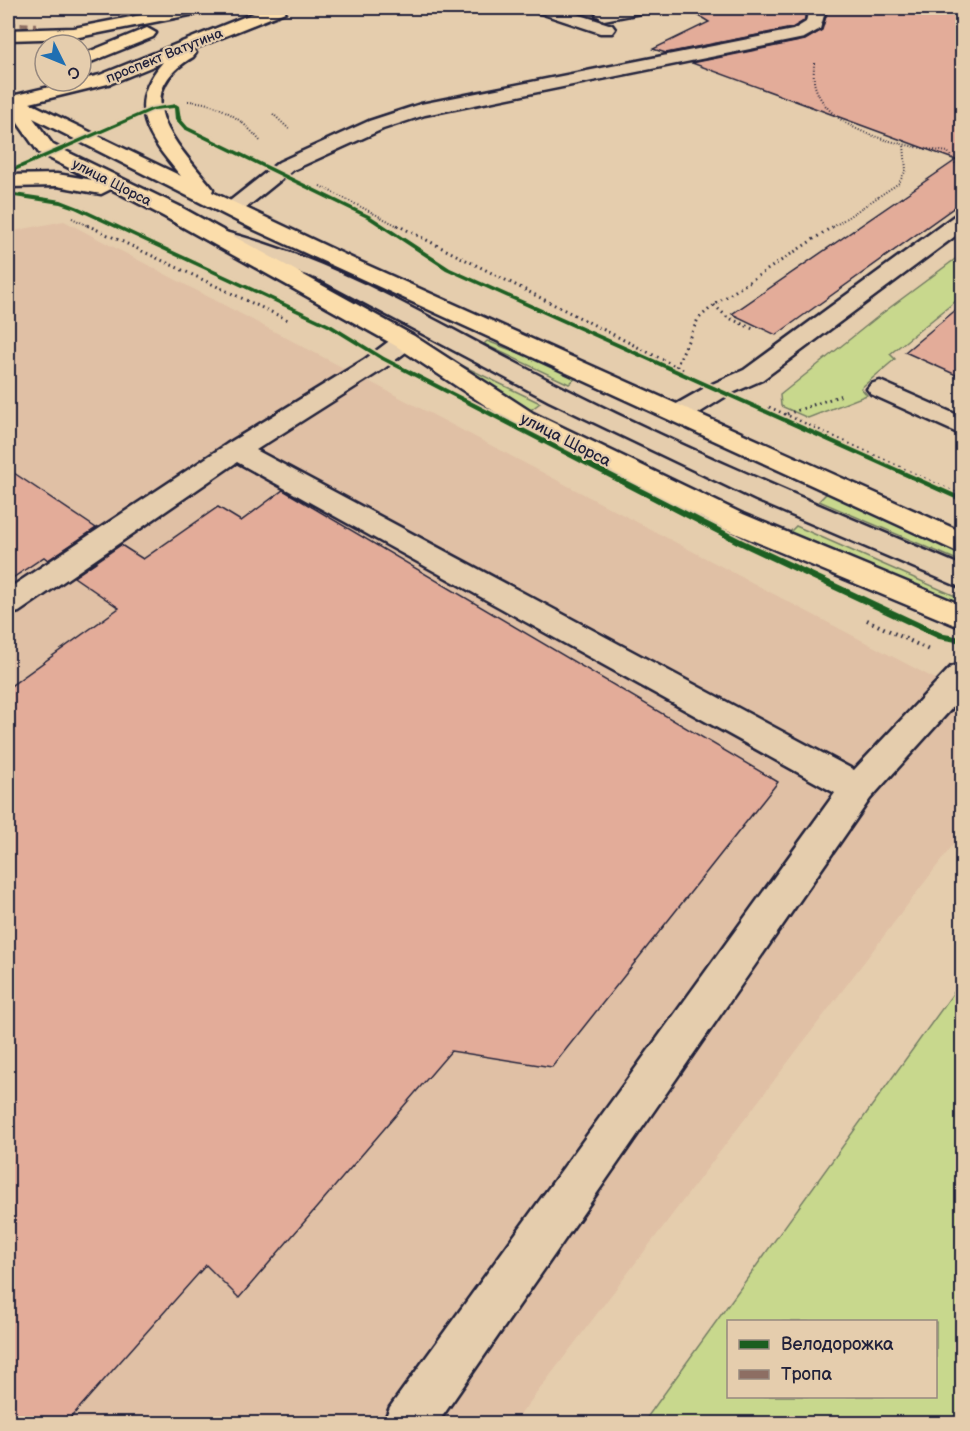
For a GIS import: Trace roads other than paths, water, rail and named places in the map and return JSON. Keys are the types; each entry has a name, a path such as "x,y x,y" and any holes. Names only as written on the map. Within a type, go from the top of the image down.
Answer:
{"main road":[{"path":"8,35 75,33 200,8"},
{"name":"проспект Ватутина","path":"93,56 207,8"},
{"name":"проспект Ватутина","path":"8,101 106,79 279,8"},
{"path":"210,197 157,130 152,106 156,81 166,67 183,55 286,8"},
{"path":"8,101 33,87"},
{"name":"улица Щорса","path":"8,101 82,132 261,224 682,412 963,544"},
{"name":"улица Щорса","path":"8,101 46,149 171,211 405,341 524,419 733,521 963,616"},
{"path":"8,181 57,180 109,189 171,211"}],"street":[{"path":"543,8 605,22 640,8"},
{"path":"232,208 281,169 376,125 421,110 798,34 814,25 817,12 812,8"},
{"path":"781,342 963,211"},
{"path":"682,412 722,389 753,375 963,221"},
{"name":"улица Щорса","path":"261,224 329,275"},
{"name":"улица Щорса","path":"221,238 329,275 558,394 766,493 963,578"},
{"path":"8,604 236,450 373,365 405,341"},
{"path":"880,389 963,428"},
{"path":"236,450 858,789"},
{"path":"408,1424 858,789 963,676"}]}
